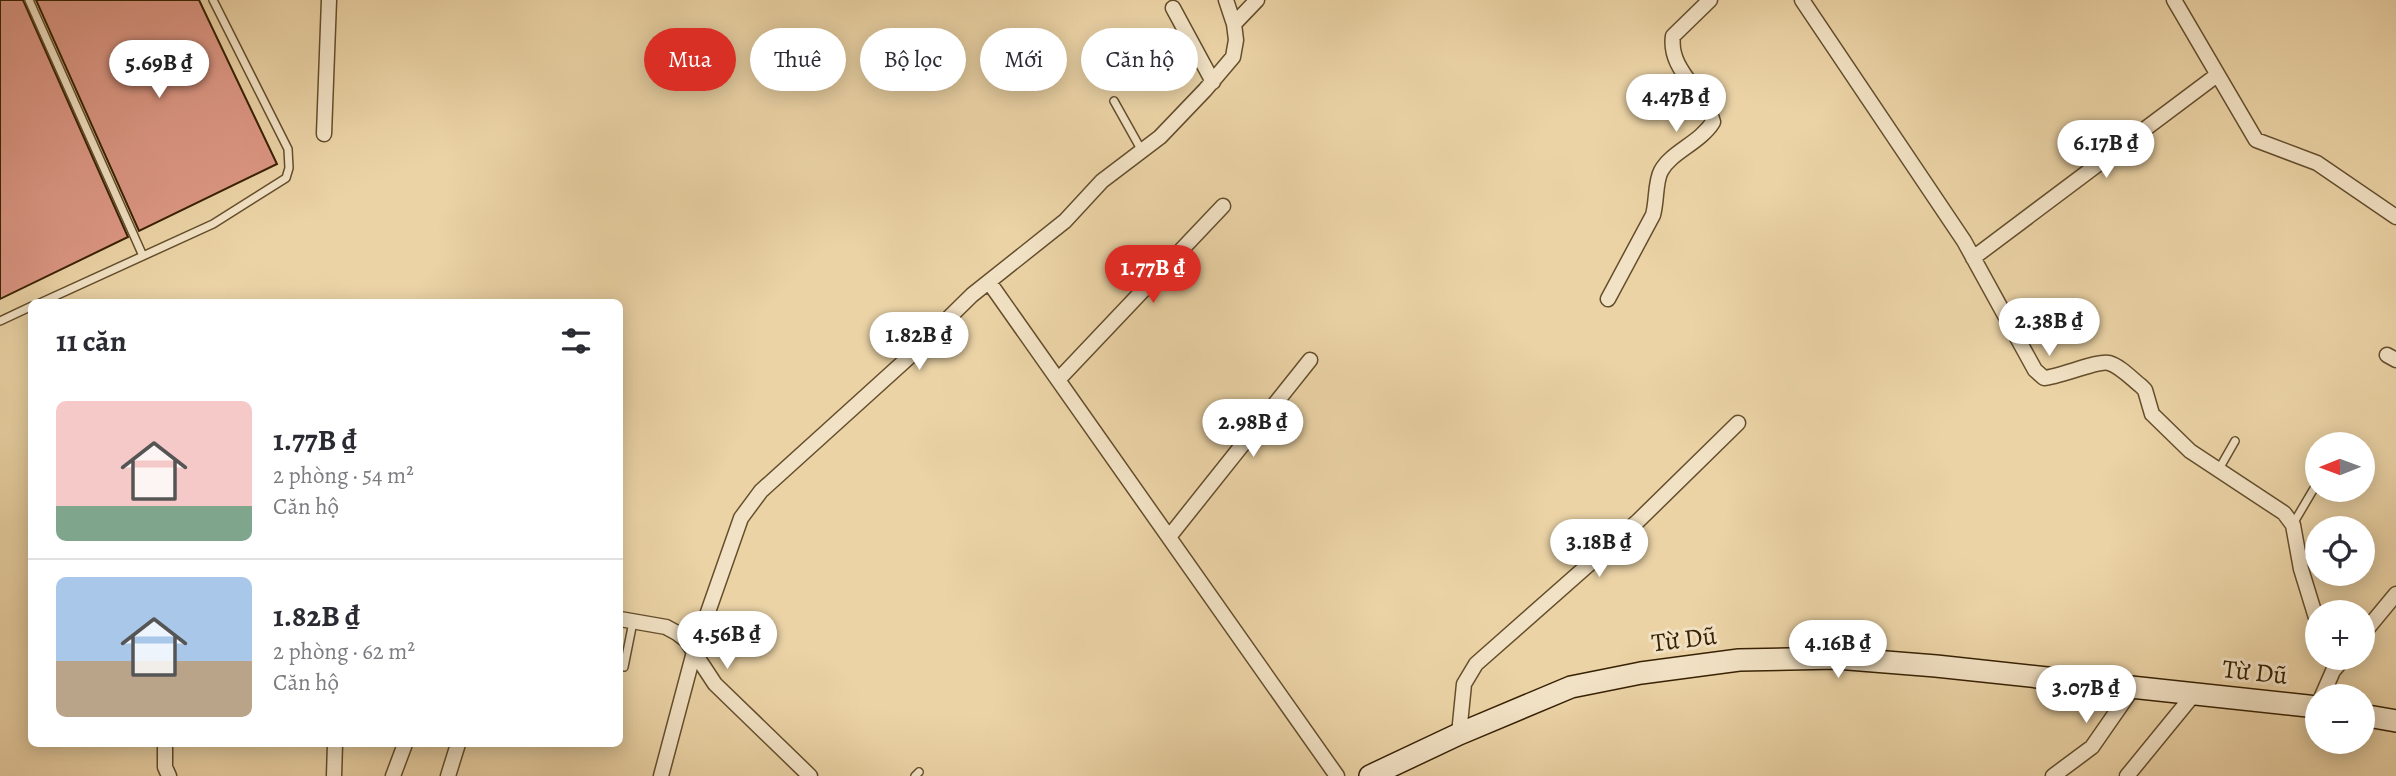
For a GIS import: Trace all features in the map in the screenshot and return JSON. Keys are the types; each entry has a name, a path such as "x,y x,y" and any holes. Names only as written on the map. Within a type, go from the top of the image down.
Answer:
{"main road":[{"name":"Từ Dũ","path":"1370,776 1459,734 1571,687 1642,673 1739,660 1836,658 1936,666 2305,706"},
{"path":"2375,717 2396,721"}],"street":[{"path":"324,134 329,0"},
{"path":"661,776 694,652 747,506 908,358 972,295 1045,239 1102,181 1160,137 1213,82 1233,57 1244,12 1226,0"},
{"path":"1608,299 1653,215 1657,200 1657,180 1663,167 1697,141 1713,121 1705,101 1679,69 1672,43 1673,36 1710,0"},
{"path":"1802,0 1973,258 2035,370 2044,378 2058,377 2099,363 2109,363 2145,390 2152,415 2190,452 2284,513 2293,525 2301,569 2311,600"},
{"path":"2181,4 2217,75 2256,140 2317,163 2396,217"},
{"path":"1174,8 1213,82"},
{"path":"1973,258 2217,75"},
{"path":"1058,380 1223,206"},
{"path":"989,282 1337,776"},
{"path":"1169,537 1310,360"},
{"path":"1459,734 1462,691 1476,664 1638,521 1738,424"},
{"path":"2375,619 2396,594"},
{"path":"627,620 666,627 686,640 715,684 810,776"},
{"path":"2053,776 2092,747 2133,688"},
{"path":"2127,776 2194,694"},
{"path":"165,747 166,773"},
{"path":"334,776 335,747"},
{"path":"393,776 404,747"},
{"path":"448,776 457,747"}],"lane":[{"path":"29,0 143,256"},
{"path":"49,299 213,224 286,178 289,168 288,149 214,0"},
{"path":"1114,101 1142,151"},
{"path":"0,321 28,308"},
{"path":"2218,470 2235,440"},
{"path":"2293,525 2306,502"},
{"path":"624,667 627,620"}],"building":[{"path":"0,0 23,0 128,237 0,299"},
{"path":"36,0 199,0 277,164 139,231"}]}
